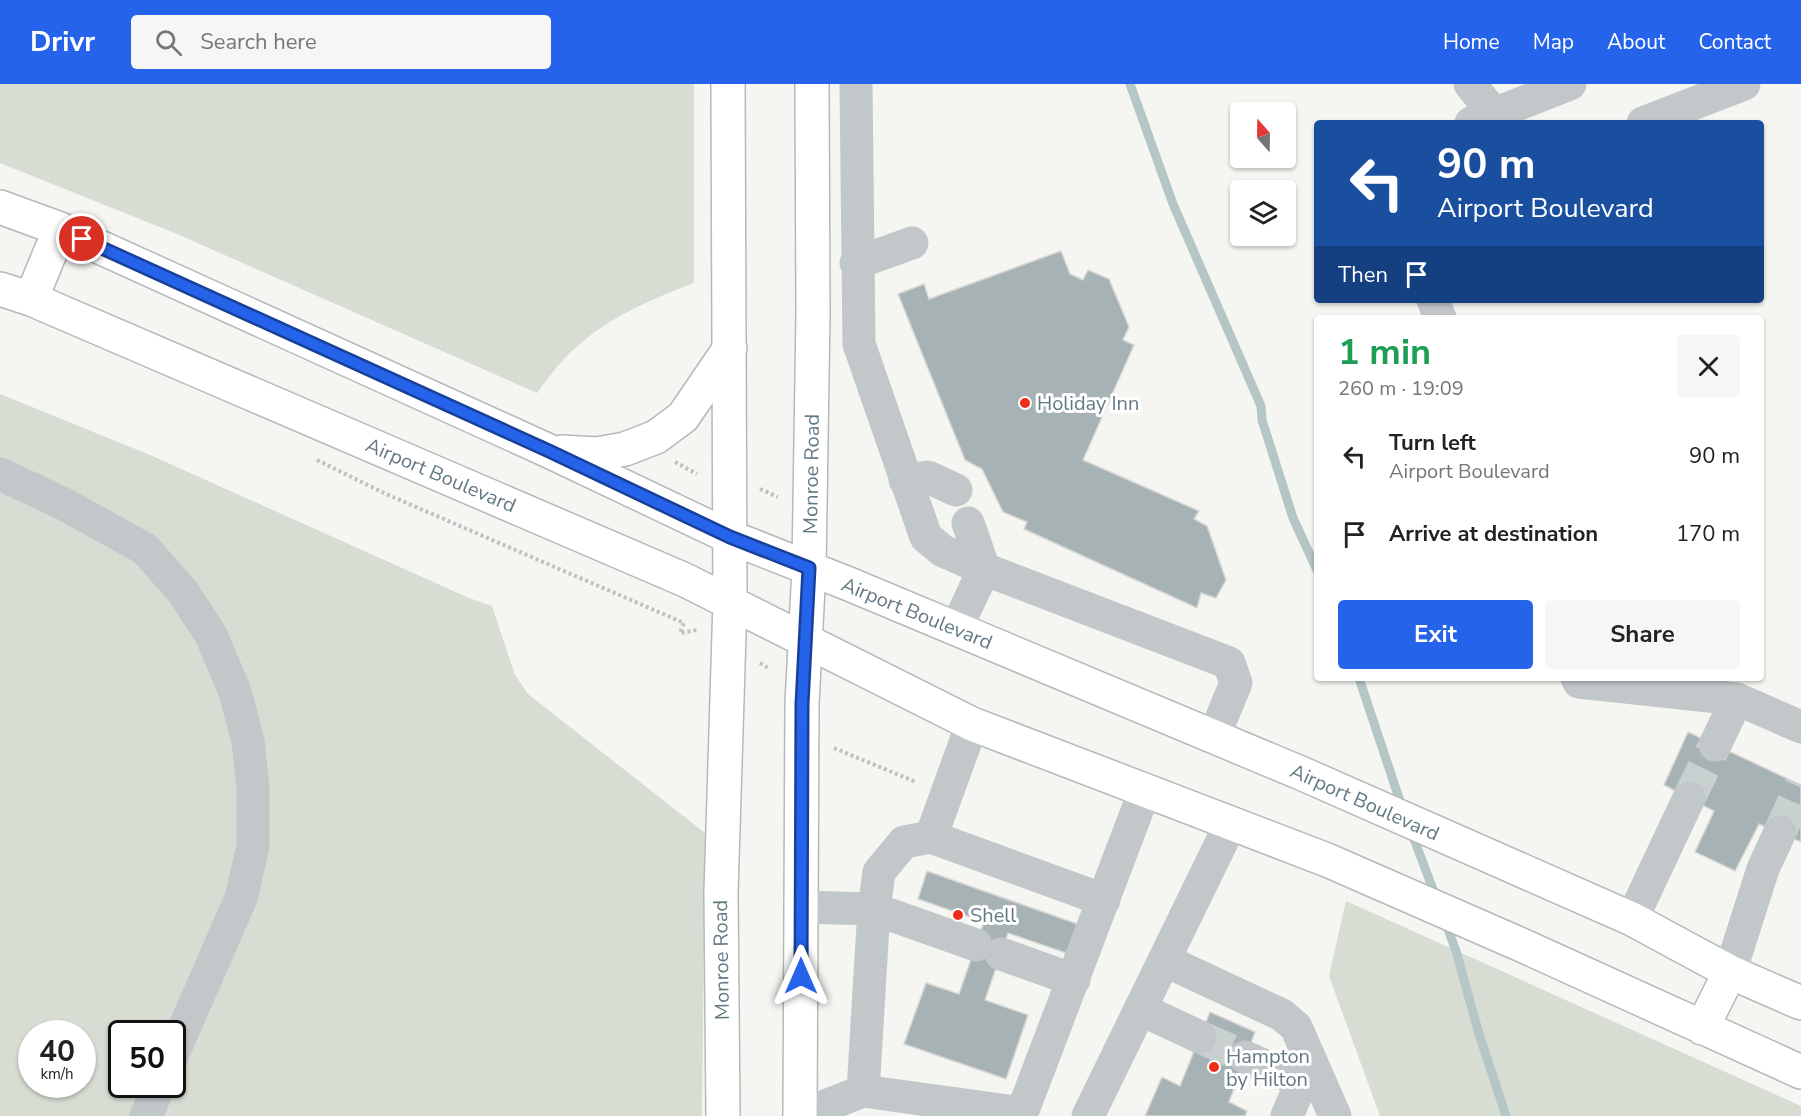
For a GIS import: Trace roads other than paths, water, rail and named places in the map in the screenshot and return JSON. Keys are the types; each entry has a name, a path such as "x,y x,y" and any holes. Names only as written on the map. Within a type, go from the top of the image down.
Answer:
{"main road":[{"name":"Monroe Road","path":"723,1116 721,893 730,601 728,84"},
{"name":"Monroe Road","path":"800,1116 802,704 809,568 813,313 812,84"},
{"name":"Airport Boulevard","path":"0,207 60,230 549,451 730,537 1214,736 1632,919 1730,972 1801,1003"},
{"path":"31,299 60,230"},
{"name":"Airport Boulevard","path":"0,289 31,299 674,575 972,724 1327,860 1526,947 1801,1072"},
{"path":"549,451 597,454 625,449 656,437 683,417 730,348"},
{"path":"1702,1028 1730,972"}],"street":[{"path":"856,84 856,263 859,344 926,537 943,551 984,569 1229,663 1236,683 1214,736"},
{"path":"1470,84 1482,118 1570,84"},
{"path":"1651,120 1744,84"},
{"path":"856,263 912,243"},
{"path":"813,313 858,314"},
{"path":"0,474 64,504 145,549 183,592 211,635 235,693 248,741 253,788 253,846 241,898 186,1024"},
{"path":"905,480 928,477 956,490"},
{"path":"956,629 984,569 968,523"},
{"path":"1578,681 1737,699 1801,727"},
{"path":"1715,745 1737,699"},
{"path":"931,837 972,724"},
{"path":"800,1116 863,1091 1022,1113 1145,790"},
{"path":"1632,919 1689,798"},
{"path":"1088,1116 1231,823"},
{"path":"1730,972 1763,869 1779,832"},
{"path":"863,1091 874,909 879,872 904,842 931,837 1104,900"},
{"path":"801,906 874,909 1074,980"},
{"path":"1164,960 1282,1015 1296,1027 1306,1072 1335,1116"},
{"path":"1140,1010 1200,1037"},
{"path":"1245,1058 1306,1072"},
{"path":"1287,1116 1306,1072"},
{"path":"147,1116 154,1098"}],"waterway":[{"path":"1130,84 1173,204 1261,406 1262,420 1293,518 1314,564"},
{"path":"1360,681 1403,810"},
{"path":"1411,831 1437,900"},
{"path":"1445,921 1506,1116"}],"tunnel":[{"path":"1689,798 1715,745"},
{"path":"1780,832 1801,785"},
{"path":"1200,1037 1245,1057"}],"place":[{"name":"Holiday Inn","path":"1025,403"},
{"name":"Shell","path":"958,915"},
{"name":"Hampton by Hilton","path":"1214,1067"}]}
